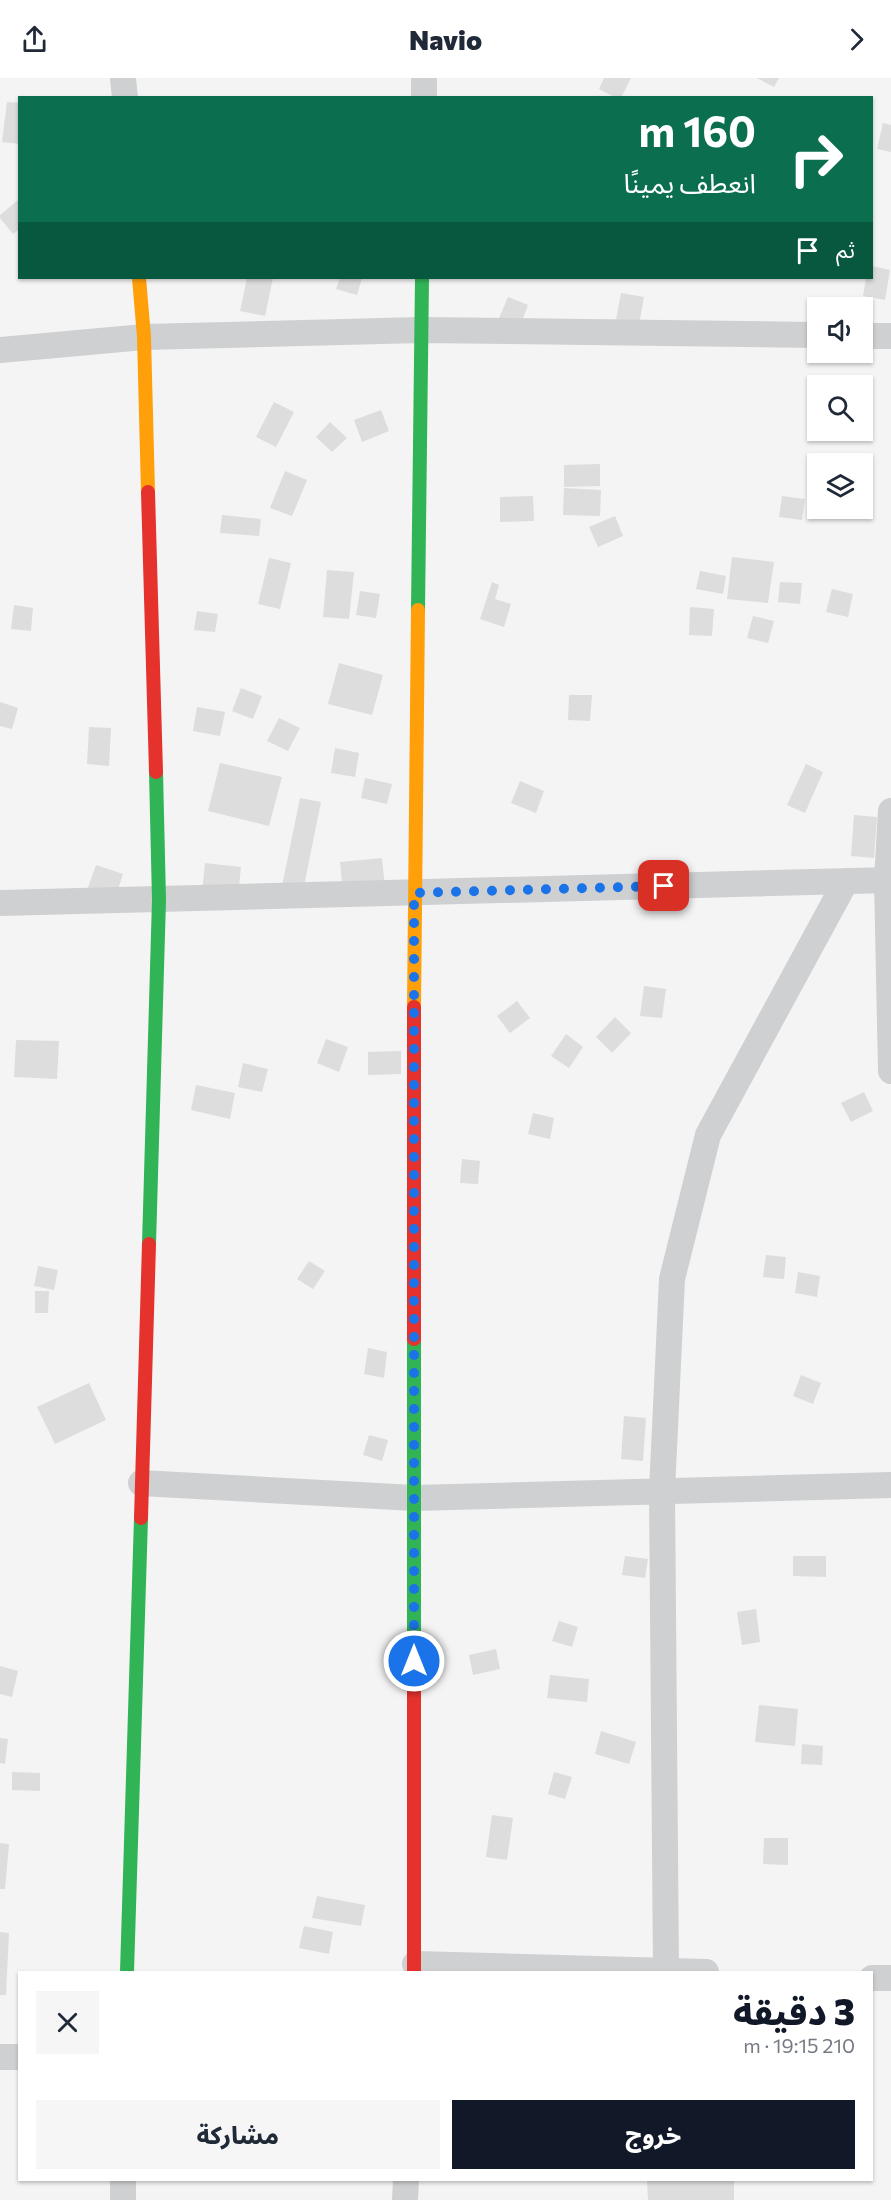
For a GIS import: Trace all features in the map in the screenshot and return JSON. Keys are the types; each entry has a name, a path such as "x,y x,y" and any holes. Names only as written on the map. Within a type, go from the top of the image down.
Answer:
{"street":[{"path":"123,78 125,96"},
{"path":"424,78 424,96"},
{"path":"127,1971 159,900 144,337 139,279"},
{"path":"422,279 414,893 414,1968 666,1971 662,1491 672,1279 708,1135 846,881"},
{"path":"0,350 144,337 421,330 807,335"},
{"path":"873,336 891,336"},
{"path":"891,811 889,880 891,1071"},
{"path":"0,903 889,880"},
{"path":"141,1483 414,1498 891,1485"},
{"path":"873,1978 891,1978"},
{"path":"0,2057 18,2057"},
{"path":"123,2181 123,2200"},
{"path":"405,2200 406,2181"}],"building":[{"path":"604,78 631,78 622,96 612,96 599,89"},
{"path":"757,78 779,78 774,87"},
{"path":"7,102 18,103 18,144 2,142"},
{"path":"883,123 891,125 891,152 877,149"},
{"path":"18,200 18,230 13,234 0,215"},
{"path":"873,266 890,270 885,300 863,296 866,279 873,279"},
{"path":"247,279 273,279 265,316 240,311"},
{"path":"340,279 362,279 357,295 336,289"},
{"path":"621,293 644,297 639,325 616,320"},
{"path":"508,297 528,305 520,326 499,318"},
{"path":"274,402 294,412 276,447 256,437"},
{"path":"381,410 389,431 362,442 354,420"},
{"path":"330,422 347,438 332,452 316,437"},
{"path":"600,464 600,486 564,487 564,465"},
{"path":"285,471 307,480 292,516 270,508"},
{"path":"564,488 601,490 600,516 563,515"},
{"path":"533,496 534,521 500,522 500,497"},
{"path":"782,496 805,499 802,520 779,517"},
{"path":"222,515 261,519 259,536 220,533"},
{"path":"615,516 623,536 598,547 589,527"},
{"path":"732,557 774,562 768,603 727,599"},
{"path":"269,558 291,563 280,609 258,604"},
{"path":"327,570 354,572 349,619 323,617"},
{"path":"700,571 726,576 723,594 696,589"},
{"path":"492,582 499,585 495,599 511,604 504,627 480,619"},
{"path":"780,582 802,583 800,604 778,602"},
{"path":"832,589 853,594 848,617 826,612"},
{"path":"360,591 380,594 376,618 356,615"},
{"path":"14,605 33,608 31,631 11,629"},
{"path":"690,607 714,609 712,636 689,635"},
{"path":"197,611 218,614 215,632 194,630"},
{"path":"753,616 774,621 768,643 747,638"},
{"path":"339,663 383,675 372,715 328,704"},
{"path":"241,688 262,696 253,719 232,711"},
{"path":"569,695 592,695 590,721 568,720"},
{"path":"0,702 18,708 12,729 0,726"},
{"path":"197,707 225,712 220,736 193,731"},
{"path":"279,718 300,728 288,751 267,741"},
{"path":"89,727 111,728 109,766 87,764"},
{"path":"335,748 359,753 355,777 331,773"},
{"path":"220,763 282,777 269,826 208,811"},
{"path":"806,764 823,772 805,813 787,805"},
{"path":"365,778 392,784 387,804 361,798"},
{"path":"520,781 544,791 536,813 511,803"},
{"path":"300,798 321,802 301,901 280,896"},
{"path":"854,815 877,817 874,858 851,856"},
{"path":"382,858 386,898 344,903 340,862"},
{"path":"205,863 241,867 238,896 202,893"},
{"path":"96,865 123,874 113,905 85,896"},
{"path":"644,986 666,989 662,1018 640,1016"},
{"path":"517,1001 530,1018 510,1033 497,1016"},
{"path":"615,1017 631,1033 612,1053 596,1037"},
{"path":"566,1034 583,1047 569,1068 551,1056"},
{"path":"326,1039 348,1047 339,1072 317,1063"},
{"path":"16,1040 59,1041 57,1079 14,1077"},
{"path":"401,1051 401,1074 368,1075 368,1052"},
{"path":"243,1063 268,1069 262,1092 238,1087"},
{"path":"196,1085 235,1093 230,1119 191,1110"},
{"path":"864,1092 873,1111 851,1122 841,1103"},
{"path":"533,1113 554,1118 550,1139 528,1134"},
{"path":"462,1159 480,1161 478,1184 460,1183"},
{"path":"766,1255 786,1257 784,1279 763,1277"},
{"path":"309,1261 325,1271 313,1289 297,1279"},
{"path":"38,1266 58,1270 54,1290 34,1286"},
{"path":"798,1272 820,1276 817,1297 795,1293"},
{"path":"35,1291 49,1291 48,1313 35,1313"},
{"path":"368,1348 387,1352 384,1378 364,1374"},
{"path":"801,1375 821,1383 813,1404 793,1396"},
{"path":"89,1383 106,1420 55,1444 37,1407"},
{"path":"624,1416 646,1418 643,1461 621,1459"},
{"path":"369,1435 388,1440 382,1461 363,1455"},
{"path":"625,1556 648,1559 645,1578 622,1575"},
{"path":"793,1556 826,1556 826,1577 793,1576"},
{"path":"756,1609 760,1642 742,1645 737,1612"},
{"path":"559,1621 578,1627 572,1647 552,1641"},
{"path":"496,1649 500,1669 473,1675 469,1655"},
{"path":"0,1666 18,1671 12,1697 0,1694"},
{"path":"550,1675 589,1679 587,1702 547,1698"},
{"path":"759,1705 798,1709 795,1746 755,1742"},
{"path":"601,1731 636,1742 629,1764 595,1754"},
{"path":"0,1738 8,1739 5,1764 0,1763"},
{"path":"802,1744 823,1746 822,1765 801,1764"},
{"path":"12,1772 40,1773 40,1791 12,1790"},
{"path":"554,1772 572,1777 565,1799 548,1794"},
{"path":"492,1815 513,1818 507,1860 486,1857"},
{"path":"764,1838 788,1838 788,1865 763,1864"},
{"path":"0,1843 9,1844 5,1889 0,1889"},
{"path":"317,1896 365,1905 361,1926 312,1918"},
{"path":"304,1926 333,1932 329,1954 299,1948"},
{"path":"0,1932 9,1933 6,1995 0,1995"},
{"path":"647,2181 734,2181 734,2200 648,2200"}],"traffic: fast":[{"path":"418,610 422,279"},
{"path":"149,1244 159,900 156,772"},
{"path":"414,1339 414,1667"},
{"path":"127,1971 141,1518"}],"traffic: slow":[{"path":"139,279 144,337 148,492"},
{"path":"414,1007 418,610"}],"traffic: jam":[{"path":"148,492 156,772"},
{"path":"414,1007 414,1339"},
{"path":"141,1518 149,1244"},
{"path":"414,1667 414,1971"}],"route":[{"path":"414,1661 414,893 664,886"}]}
